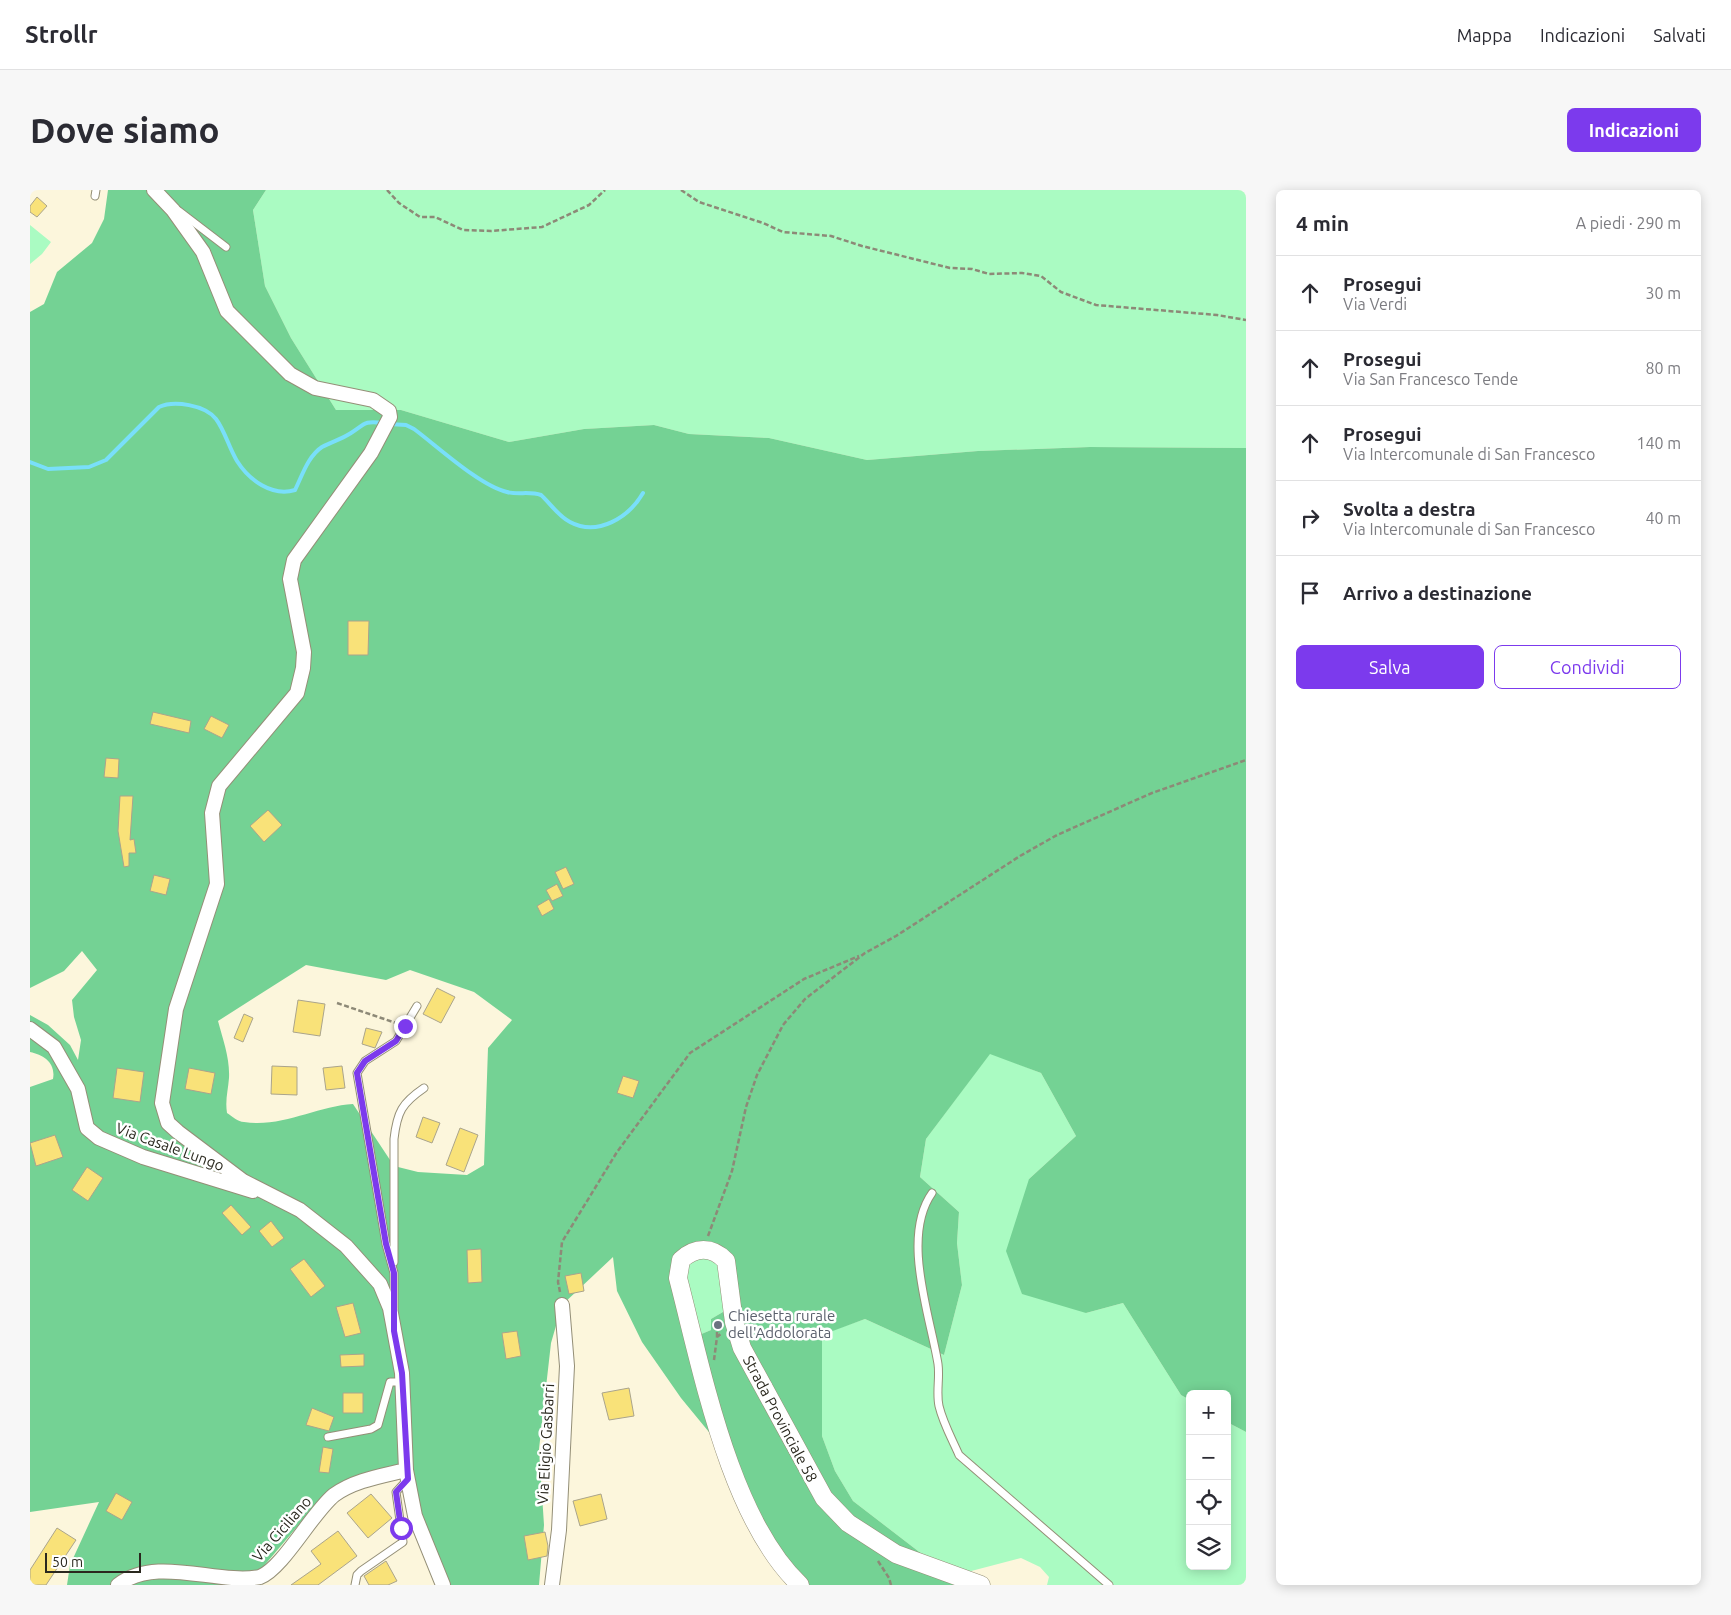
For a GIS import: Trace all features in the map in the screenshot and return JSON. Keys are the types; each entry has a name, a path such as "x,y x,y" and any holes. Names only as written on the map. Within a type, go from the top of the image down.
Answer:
{"street":[{"path":"157,193 173,210 203,252 227,311 290,374 315,388 362,396 372,400 388,411 390,417 371,453 294,560 290,579 304,652 299,684 297,692 219,786 212,814 217,884 176,1009 162,1103 168,1123 243,1181 300,1210 346,1246 380,1284 390,1308 402,1382 407,1474 416,1521 444,1585"},
{"name":"Via Casale Lungo","path":"30,1029 54,1047 78,1089 87,1128 99,1138 143,1157 229,1186 272,1196"},
{"path":"703,1249 688,1254 681,1260 678,1278 710,1397 727,1454 762,1539 783,1568 800,1585"},
{"name":"Strada Provinciale 58","path":"703,1249 716,1253 726,1261 734,1322 749,1362 814,1482 834,1509 848,1523 896,1554 981,1585"},
{"name":"Via Eligio Gasbarri","path":"552,1585 559,1530 567,1366 562,1305"},
{"name":"Via Ciciliano","path":"118,1585 137,1574 152,1573 240,1580 262,1576 281,1558 317,1512 348,1486 407,1474"}],"lane":[{"path":"157,193 226,247"},
{"path":"394,1273 386,1244 357,1073 365,1061 396,1041 418,1006"},
{"path":"394,1331 394,1139 396,1121 400,1110 408,1099 424,1088"},
{"path":"932,1193 924,1205 918,1248 922,1283 938,1366 939,1405 959,1455 1109,1585"},
{"path":"328,1437 371,1429 378,1425 390,1382 402,1382"},
{"path":"355,1585 357,1575 361,1571 403,1542 396,1492 407,1474"}],"path":[{"path":"387,190 399,204 420,217 435,217 462,230 507,231 542,227 589,204 605,190"},
{"path":"680,190 699,202 764,223 783,232 831,236 923,261 989,274 1022,273 1041,276 1061,292 1096,305 1217,315 1246,320"},
{"path":"562,1305 558,1282 562,1242 617,1152 690,1053 804,979 865,953 896,936 1056,835 1152,793 1246,760"},
{"path":"703,1249 732,1171 746,1107 757,1075 783,1025 805,999 865,953"},
{"path":"337,1003 405,1026"},
{"path":"717,1337 734,1322"},
{"path":"714,1363 717,1330"}],"green space":[{"path":"108,190 266,190 253,210 265,286 291,338 336,410 401,410 509,442 584,429 654,425 689,434 769,438 867,460 978,451 1090,447 1246,448 1246,1432 1231,1424 1231,1390 1186,1390 1186,1398 1181,1395 1123,1303 1086,1313 1022,1294 1006,1251 1029,1179 1076,1136 1041,1073 990,1054 926,1139 920,1177 959,1212 957,1243 962,1285 944,1355 865,1319 822,1335 822,1436 835,1471 853,1501 944,1571 981,1585 792,1585 727,1454 681,1398 642,1342 617,1291 613,1257 562,1305 551,1343 539,1449 544,1525 539,1585 444,1585 406,1470 392,1466 346,1481 324,1495 263,1567 255,1573 226,1574 226,1585 67,1585 70,1565 99,1502 30,1512 30,1087 53,1079 53,1068 40,1055 30,1052 30,1015 48,1025 70,1045 78,1060 81,1040 74,1017 72,1000 97,970 82,951 64,971 30,988 30,312 44,304 57,272 92,243 104,219","holes":["306,965 386,980 410,970 474,992 512,1020 488,1048 484,1165 467,1175 418,1172 394,1166 353,1104 326,1108 272,1122 244,1122 227,1113 228,1063 218,1021","712,1258 723,1269 728,1309 711,1319 711,1330 699,1335 686,1273 691,1260"]},
{"path":"266,190 1246,190 1246,448 1090,447 978,451 867,460 769,438 689,434 654,425 584,429 509,442 401,410 336,410 291,338 265,286 253,210"},
{"path":"30,225 51,242 42,254 30,264"},
{"path":"990,1053 1041,1073 1076,1136 1029,1179 1086,1313 1123,1303 1181,1395 1186,1398 1186,1570 1231,1570 1231,1424 1246,1432 1246,1585 1047,1585 1049,1577 1040,1567 1021,1558 956,1575 944,1571 853,1501 835,1471 822,1436 822,1334 865,1319 944,1355 962,1285 957,1243 959,1212 920,1177 926,1139"},
{"path":"704,1256 720,1263 728,1309 711,1319 711,1330 699,1335 686,1273 688,1264"}],"building":[{"path":"37,197 47,206 37,217 30,212 30,206"},
{"path":"348,621 369,621 368,655 348,655"},
{"path":"153,712 191,721 189,733 150,724"},
{"path":"211,716 229,725 222,738 204,729"},
{"path":"106,758 119,759 118,778 104,777"},
{"path":"120,796 133,796 130,840 134,839 136,853 129,853 129,866 124,867 118,831"},
{"path":"268,810 282,825 264,842 250,826"},
{"path":"566,867 574,884 563,889 555,872"},
{"path":"154,875 170,879 166,895 150,891"},
{"path":"557,884 563,896 552,901 546,890"},
{"path":"549,899 554,909 542,916 537,906"},
{"path":"437,988 455,997 441,1023 423,1014"},
{"path":"298,1000 325,1004 320,1036 293,1032"},
{"path":"244,1014 253,1018 243,1042 234,1038"},
{"path":"366,1028 382,1032 375,1048 362,1044"},
{"path":"272,1066 297,1067 297,1095 271,1094"},
{"path":"342,1066 345,1088 326,1090 323,1068"},
{"path":"117,1068 144,1072 140,1102 113,1098"},
{"path":"189,1068 215,1073 211,1094 185,1089"},
{"path":"623,1076 639,1081 633,1098 617,1093"},
{"path":"423,1117 440,1123 432,1143 416,1137"},
{"path":"460,1128 478,1135 464,1172 446,1165"},
{"path":"55,1135 63,1157 36,1166 30,1143"},
{"path":"87,1167 103,1178 88,1201 72,1190"},
{"path":"231,1205 251,1227 242,1235 222,1213"},
{"path":"271,1221 284,1238 272,1247 259,1231"},
{"path":"481,1249 482,1282 468,1283 467,1250"},
{"path":"304,1259 325,1286 311,1297 290,1269"},
{"path":"581,1273 584,1291 569,1294 565,1276"},
{"path":"353,1303 361,1333 345,1337 336,1307"},
{"path":"517,1331 521,1356 506,1359 502,1333"},
{"path":"364,1354 364,1366 341,1367 340,1355"},
{"path":"629,1388 634,1416 609,1420 602,1393"},
{"path":"343,1393 363,1393 363,1413 343,1413"},
{"path":"312,1408 334,1417 329,1431 306,1425"},
{"path":"323,1447 333,1449 329,1473 319,1472"},
{"path":"116,1493 132,1502 122,1520 106,1511"},
{"path":"371,1494 392,1518 368,1538 347,1513"},
{"path":"601,1494 607,1519 580,1526 573,1501"},
{"path":"57,1528 76,1540 46,1585 35,1585 30,1582 30,1570"},
{"path":"338,1531 357,1556 318,1585 291,1585 321,1564 311,1551"},
{"path":"545,1532 548,1546 547,1556 528,1560 524,1536"},
{"path":"386,1561 397,1581 388,1585 369,1585 364,1576"}],"waterway":[{"path":"30,462 48,469 89,467 106,460 159,407 181,404 197,407 211,414 222,429 237,461 248,475 270,489 286,492 295,490 309,461 322,447 348,435 365,424 371,422 382,423"},
{"path":"389,424 406,425 414,429 459,465 496,488 511,493 541,495 562,516 570,522 581,526 602,526 612,522 630,510 643,493"}],"place":[{"name":"Chiesetta rurale dell'Addolorata","path":"718,1325"}],"route":[{"path":"401,1528 396,1492 398,1486 408,1479 402,1373 394,1331 394,1273 386,1244 357,1073 365,1061 385,1050 396,1041 405,1026"}]}
